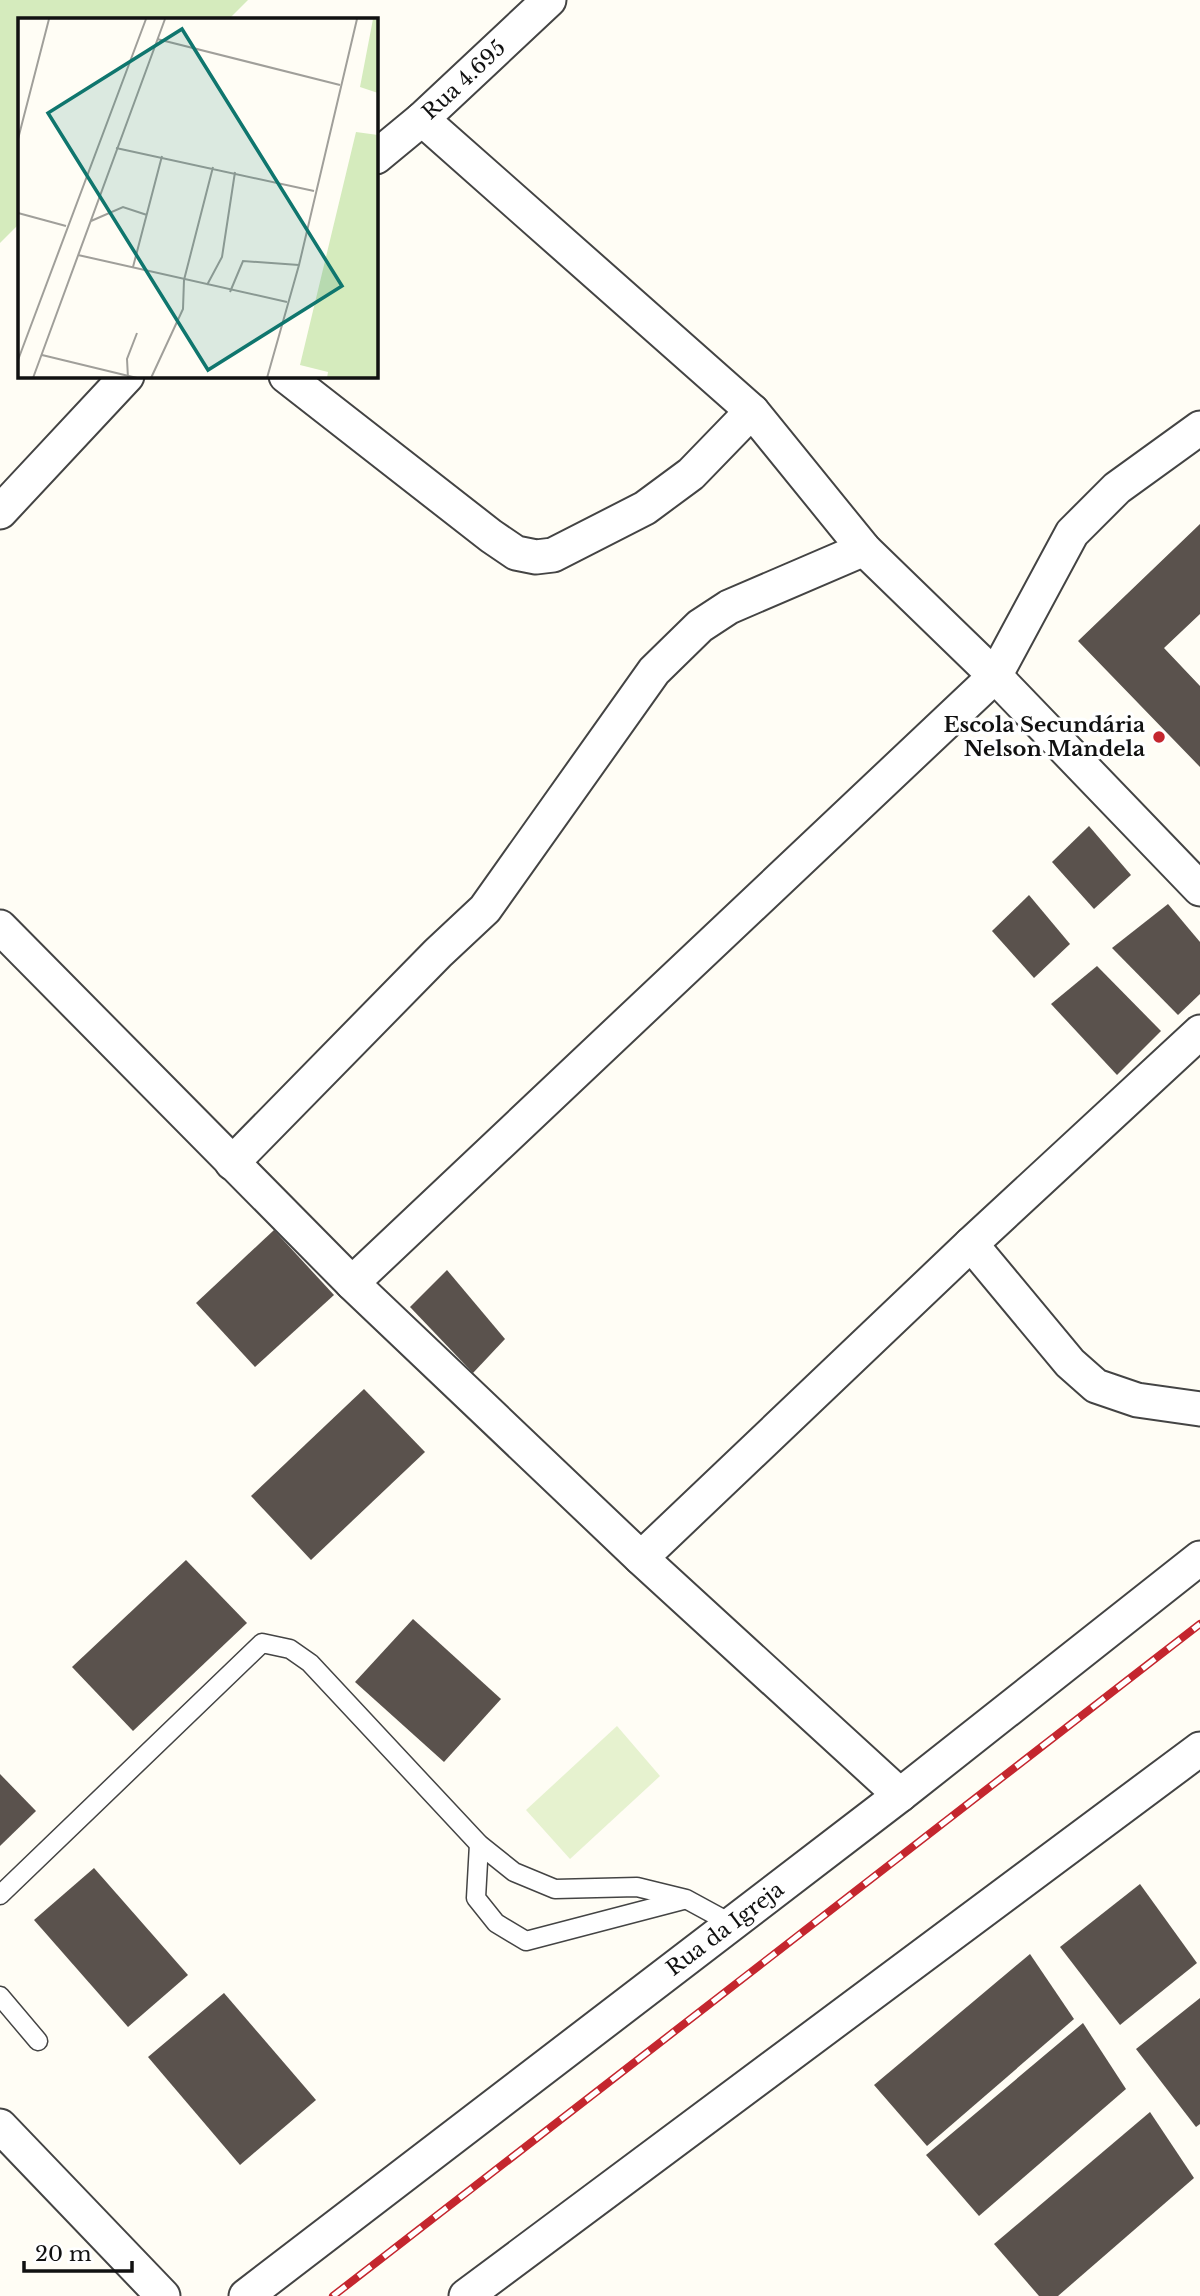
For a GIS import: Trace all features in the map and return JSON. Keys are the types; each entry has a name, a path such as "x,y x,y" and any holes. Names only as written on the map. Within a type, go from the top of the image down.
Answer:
{"street":[{"name":"Rua 4.695","path":"378,155 422,119 549,0"},
{"path":"422,119 751,411 864,549 995,676 1200,889"},
{"path":"0,512 125,378"},
{"path":"289,378 491,537 516,553 536,558 553,555 645,508 691,474 751,411"},
{"path":"352,1283 995,676 1072,533 1117,488 1200,428"},
{"path":"232,1163 438,953 485,909 663,662 700,626 729,607 864,549"},
{"path":"0,927 352,1283 641,1558 900,1795"},
{"path":"641,1558 971,1244 1200,1032"},
{"path":"971,1244 1070,1363 1096,1386 1137,1400 1200,1409"},
{"name":"Rua da Igreja","path":"246,2296 900,1795 1200,1558"},
{"path":"466,2296 1200,1749"},
{"path":"0,2126 163,2296"}],"lane":[{"path":"0,1895 262,1643 290,1649 310,1663 479,1844 514,1872 555,1889 637,1887 686,1899 732,1924"},
{"path":"479,1844 476,1898 496,1923 526,1941 686,1899"},
{"path":"0,1996 38,2041"}],"green space":[{"path":"0,0 248,0 230,18 18,18 18,225 0,243"},
{"path":"617,1726 660,1776 570,1859 526,1810"}],"building":[{"path":"1200,524 1200,614 1164,648 1200,686 1200,767 1078,641"},
{"path":"1089,826 1131,875 1094,909 1052,862"},
{"path":"1029,895 1070,944 1034,978 992,931"},
{"path":"1168,904 1200,942 1200,994 1178,1015 1112,948"},
{"path":"1097,966 1161,1031 1117,1075 1051,1004"},
{"path":"274,1230 334,1295 255,1367 196,1303"},
{"path":"447,1270 505,1339 473,1373 410,1307"},
{"path":"364,1389 425,1452 311,1560 251,1496"},
{"path":"186,1560 247,1623 133,1731 72,1667"},
{"path":"413,1619 501,1699 444,1762 355,1682"},
{"path":"0,1774 36,1811 0,1846"},
{"path":"94,1868 188,1975 128,2027 34,1920"},
{"path":"1140,1884 1197,1963 1120,2025 1060,1947"},
{"path":"1030,1954 1074,2019 927,2146 874,2085"},
{"path":"224,1993 316,2100 240,2165 148,2057"},
{"path":"1200,1998 1200,2124 1196,2127 1136,2049"},
{"path":"1083,2023 1126,2089 979,2216 926,2155"},
{"path":"1150,2112 1194,2178 1058,2296 1039,2296 994,2244"}],"railway":[{"path":"333,2296 1200,1624"}],"place":[{"name":"Escola Secundária Nelson Mandela","path":"1159,737"}]}
